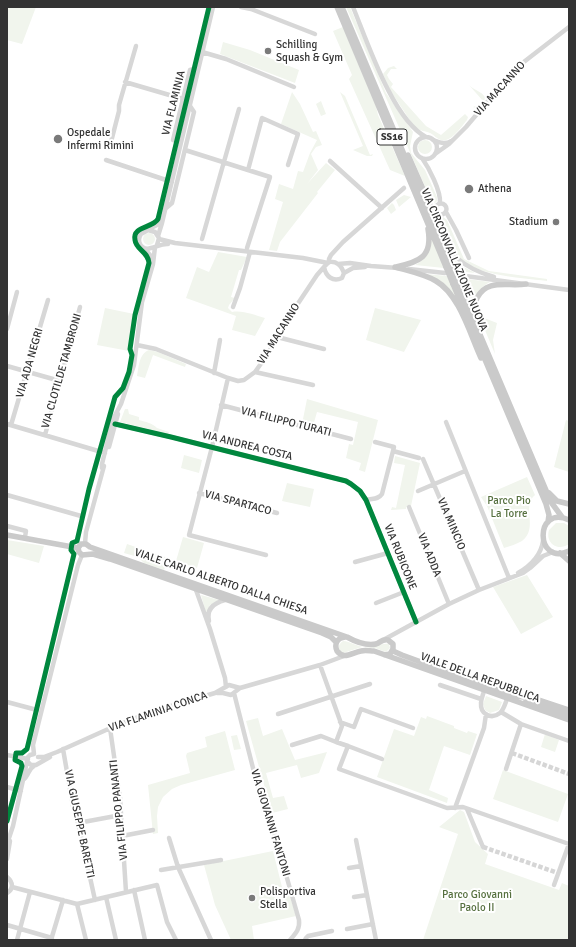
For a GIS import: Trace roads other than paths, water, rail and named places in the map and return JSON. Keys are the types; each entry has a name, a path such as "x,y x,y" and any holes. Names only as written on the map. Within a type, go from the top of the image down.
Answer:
{"main road":[{"name":"VIA CIRCONVALLAZIONE NUOVA","path":"337,7 425,217 497,375 540,478 551,502 562,517"},
{"name":"VIA CIRCONVALLAZIONE NUOVA","path":"342,7 388,115 448,269"},
{"path":"388,115 413,163 442,232"},
{"path":"395,267 414,263 420,260 425,254 429,240 425,217"},
{"path":"395,267 430,278 438,282 448,291 458,306 486,369 495,382"},
{"name":"VIA CIRCONVALLAZIONE NUOVA","path":"456,284 546,504 549,515 548,522 543,531 543,541"},
{"path":"497,375 495,361 474,312 476,300 482,291 491,285 499,284 515,286 526,284"},
{"path":"540,478 553,498 562,504 569,504"},
{"path":"548,522 555,518 562,517 569,519"},
{"name":"VIALE CARLO ALBERTO DALLA CHIESA","path":"7,534 25,537 96,555 225,600 361,643 377,643 385,639"},
{"path":"543,541 547,548 553,552 560,553 569,551"},
{"path":"81,544 87,545 90,551 82,552 81,544"},
{"name":"VIALE CARLO ALBERTO DALLA CHIESA","path":"87,545 305,625 328,636 336,642"},
{"path":"560,553 569,561"},
{"path":"344,656 340,655 335,646 336,642 345,637"},
{"path":"385,639 389,640 393,644 393,651 385,655"},
{"name":"VIALE DELLA REPUBBLICA","path":"344,656 363,650 374,651 569,720"},
{"name":"VIALE DELLA REPUBBLICA","path":"393,651 514,696 532,698 569,710"},
{"path":"514,696 569,715"}],"street":[{"name":"VIA FLAMINIA","path":"158,237 213,7"},
{"path":"242,7 251,9 315,34"},
{"path":"353,7 389,94 414,128 426,137 440,142 448,143 454,138"},
{"name":"VIA MACANNO","path":"434,156 449,144 488,103 516,68 569,27"},
{"path":"111,142 125,82 136,46"},
{"path":"202,52 226,59 294,87"},
{"name":"VIA FLAMINIA","path":"181,142 173,140 190,70 198,68"},
{"path":"125,82 183,100 194,112 172,203 165,209"},
{"path":"202,239 239,109"},
{"path":"248,170 262,118 298,134 288,166"},
{"path":"414,128 416,142 414,149 427,165 440,198 440,203"},
{"path":"416,142 422,137 426,137"},
{"path":"430,172 437,148 433,140"},
{"path":"185,150 270,177 247,248"},
{"path":"422,158 425,159 434,156"},
{"path":"106,160 172,182"},
{"path":"330,161 382,208"},
{"name":"VIA MACANNO","path":"137,345 156,349 228,378 238,381 244,380 255,372 290,314 317,275 326,265 329,257 404,188"},
{"name":"VIA CIRCONVALLAZIONE NUOVA","path":"430,203 436,206"},
{"path":"440,203 436,206 436,210 439,214 438,218 442,232 451,253 462,263 480,272 511,282"},
{"path":"440,203 446,206 446,212 469,258"},
{"path":"439,214 446,212"},
{"path":"151,270 150,256 140,242 140,236 143,232 157,225 164,214"},
{"path":"148,230 153,230 158,237 175,243 310,259 326,265 350,263 371,266 448,269"},
{"path":"87,545 86,532 112,422 131,378 137,345 142,302 153,264 158,237"},
{"path":"143,247 150,249 156,246 175,243"},
{"path":"336,250 334,256 344,273"},
{"path":"233,307 250,252"},
{"path":"326,265 326,274 330,278 338,280 342,278 344,273 353,268 371,266"},
{"path":"315,279 320,275 326,274"},
{"path":"458,275 569,290"},
{"path":"7,329 17,292"},
{"name":"VIA ADA NEGRI","path":"9,425 28,372 48,300"},
{"name":"VIA CLOTILDE TAMBRONI","path":"45,435 80,307"},
{"path":"277,337 324,349"},
{"path":"214,373 220,340"},
{"path":"7,366 60,381"},
{"path":"255,372 313,385"},
{"path":"228,378 189,535 266,555"},
{"name":"VIA FILIPPO TURATI","path":"222,406 351,439"},
{"path":"102,468 115,424 118,408"},
{"path":"446,422 509,578"},
{"name":"VIA ANDREA COSTA","path":"115,424 346,481 360,490 366,500"},
{"path":"9,425 105,453"},
{"path":"366,500 380,497 382,494 394,447 375,442"},
{"name":"VIA MINCIO","path":"393,451 421,458 434,484 479,590"},
{"path":"418,491 465,471"},
{"name":"VIA SPARTACO","path":"199,493 277,513"},
{"path":"7,495 81,516"},
{"name":"VIA RUBICONE","path":"366,500 416,622"},
{"name":"VIA ADDA","path":"409,507 449,604"},
{"path":"7,526 26,531 25,537"},
{"path":"509,578 522,570 532,561 541,550 543,541"},
{"path":"24,780 27,778 32,767 38,762 33,745 82,552"},
{"path":"385,639 449,604 479,590 523,573 543,556 553,552"},
{"path":"355,562 388,553"},
{"name":"VIA GIOVANNI FANTONI","path":"196,590 229,690 237,704 255,776 265,810 270,819 299,920 300,926 290,940"},
{"path":"376,603 404,592"},
{"path":"210,629 209,612 212,606 225,600"},
{"path":"393,644 398,632"},
{"path":"329,662 337,651"},
{"name":"VIA FLAMINIA CONCA","path":"35,765 63,749 151,712 320,665 344,656"},
{"path":"320,665 342,726 336,742"},
{"path":"278,714 370,684"},
{"path":"440,685 481,699"},
{"path":"484,691 481,699 481,708 486,714 491,716 501,712 507,699"},
{"path":"7,702 37,710"},
{"path":"340,722 354,727 361,709 413,728"},
{"path":"501,712 521,724 569,741"},
{"path":"484,728 486,714"},
{"path":"455,808 484,728 491,716"},
{"path":"506,769 521,724"},
{"name":"VIA FILIPPO PANANTI","path":"110,728 120,798 126,892"},
{"path":"292,745 321,736 382,759"},
{"path":"348,746 339,769 447,808 463,807 569,844 554,885"},
{"name":"VIA GIUSEPPE BARETTI","path":"63,749 73,806 95,900"},
{"name":"VIA FLAMINIA CONCA","path":"36,755 44,757 57,752"},
{"path":"7,755 28,760 30,764 35,765"},
{"path":"7,859 28,760 30,755 36,755"},
{"path":"7,787 21,791"},
{"path":"468,809 483,847"},
{"path":"78,823 121,816"},
{"path":"7,844 13,826"},
{"path":"122,836 153,830"},
{"path":"169,838 178,867 210,940"},
{"path":"356,840 376,940"},
{"path":"161,870 221,860"},
{"path":"349,868 361,866"},
{"path":"7,877 11,881 12,887 7,893"},
{"path":"12,887 77,904 157,885 167,922 176,940"},
{"path":"134,890 145,940"},
{"path":"16,940 30,892"},
{"path":"354,897 367,895"},
{"path":"106,897 116,940"},
{"path":"7,925 52,939 63,900"},
{"path":"77,904 86,940"},
{"path":"347,929 373,924"},
{"path":"305,940 308,936 332,931"}],"tunnel":[{"path":"512,753 569,774"},
{"path":"483,847 558,873"}],"place":[{"name":"Schilling Squash & Gym","path":"268,51"},
{"name":"Ospedale Infermi Rimini","path":"58,139"},
{"name":"Athena","path":"469,189"},
{"name":"Stadium","path":"556,222"},
{"name":"Polisportiva Stella","path":"252,898"}],"park label":[{"name":"Parco Pio La Torre","path":"509,507"},
{"name":"Parco Giovanni Paolo II","path":"477,901"}]}
